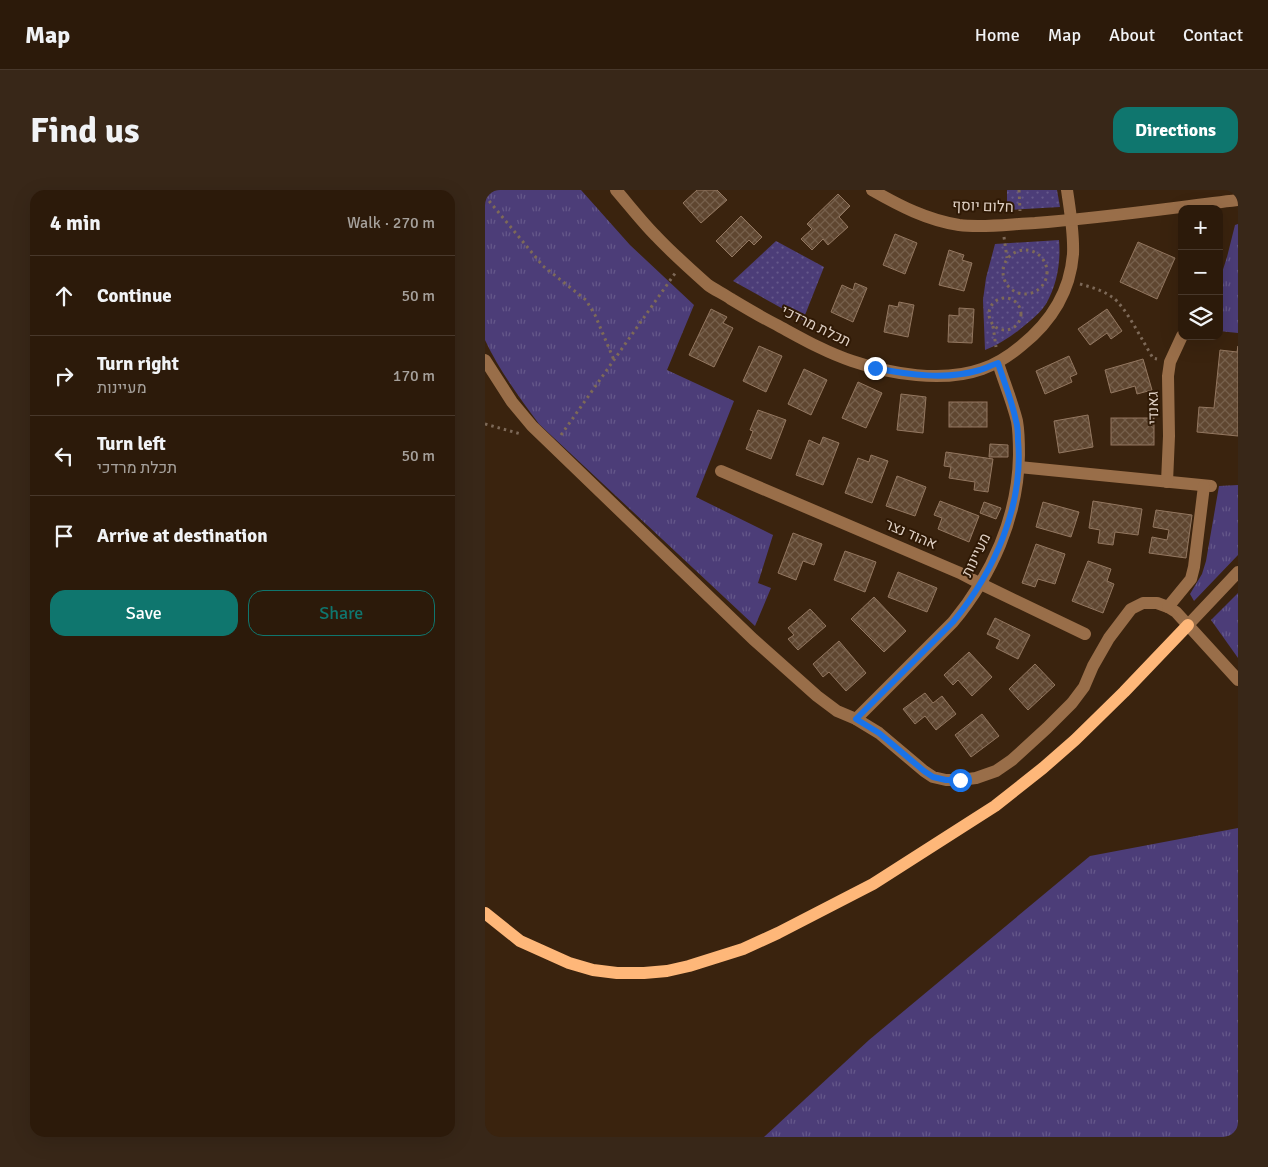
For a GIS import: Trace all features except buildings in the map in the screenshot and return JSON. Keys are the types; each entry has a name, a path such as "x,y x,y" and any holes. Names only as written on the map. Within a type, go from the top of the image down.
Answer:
{"main road":[{"path":"485,914 520,941 569,963 601,971 617,973 667,971 743,949 778,934 873,884 995,806 1075,740 1188,625"}],"street":[{"name":"תכלת מרדכי","path":"616,190 655,235 710,286 765,319 815,346 851,361 898,372 943,376 981,370 998,363 1035,335 1046,322 1064,293 1073,253 1067,190"},
{"name":"חלום יוסף","path":"872,190 912,212 960,225 1020,224 1178,209"},
{"name":"חלום יוסף","path":"1213,205 1238,200"},
{"name":"גאנדי","path":"1167,482 1169,436 1168,376 1170,362 1180,340"},
{"path":"485,360 512,402 532,426 753,639 817,696 837,711 856,719 879,733 933,777 946,780 976,778 995,772 1012,760 1072,704 1084,687 1093,666 1109,638 1131,609 1143,603 1157,603 1176,612 1238,680"},
{"name":"מעיינות","path":"856,719 953,622 966,606 981,584 1003,536 1017,486 1019,448 1017,421 998,363"},
{"path":"1019,467 1208,486 1191,579 1168,607"},
{"name":"אהוד נצר","path":"721,470 961,573 1085,634"},
{"path":"1188,625 1238,572"}],"path":[{"path":"1019,190 1020,224"},
{"path":"485,196 543,266 585,300 595,315 614,360"},
{"path":"1002,225 1007,259"},
{"path":"1019,250 1035,252 1043,259 1046,266 1047,274 1043,286 1029,294 1017,292 1005,282 1003,267 1007,259 1019,250"},
{"path":"553,446 683,261"},
{"path":"1068,281 1099,289 1114,297 1153,358 1170,362"},
{"path":"1012,299 1017,292"},
{"path":"993,326 1003,331 1017,326 1022,314 1018,303 1007,297 1001,298 996,300 989,309 998,363"},
{"path":"485,424 528,436"}],"green space":[{"path":"485,190 581,190 630,245 694,305 667,370 734,401 696,497 773,535 758,583 771,588 755,626 539,424 503,373 485,340"},
{"path":"1007,190 1057,190 1060,207 1007,210"},
{"path":"1238,224 1238,333 1223,331 1223,270 1235,225"},
{"path":"1059,240 1057,273 1053,289 1046,304 1041,311 1014,334 985,350 983,300 986,278 995,244"},
{"path":"776,241 824,267 803,320 733,281"},
{"path":"1238,485 1238,555 1194,601 1190,594 1202,574 1206,561 1219,486"},
{"path":"1238,593 1238,658 1211,620"},
{"path":"1238,828 1238,1137 764,1137 869,1040 1090,856"}],"route":[{"path":"875,368 919,375 943,376 981,370 998,363 1017,421 1019,467 1017,486 1003,536 981,584 953,622 856,719 879,733 933,777 946,780 960,780"}]}
